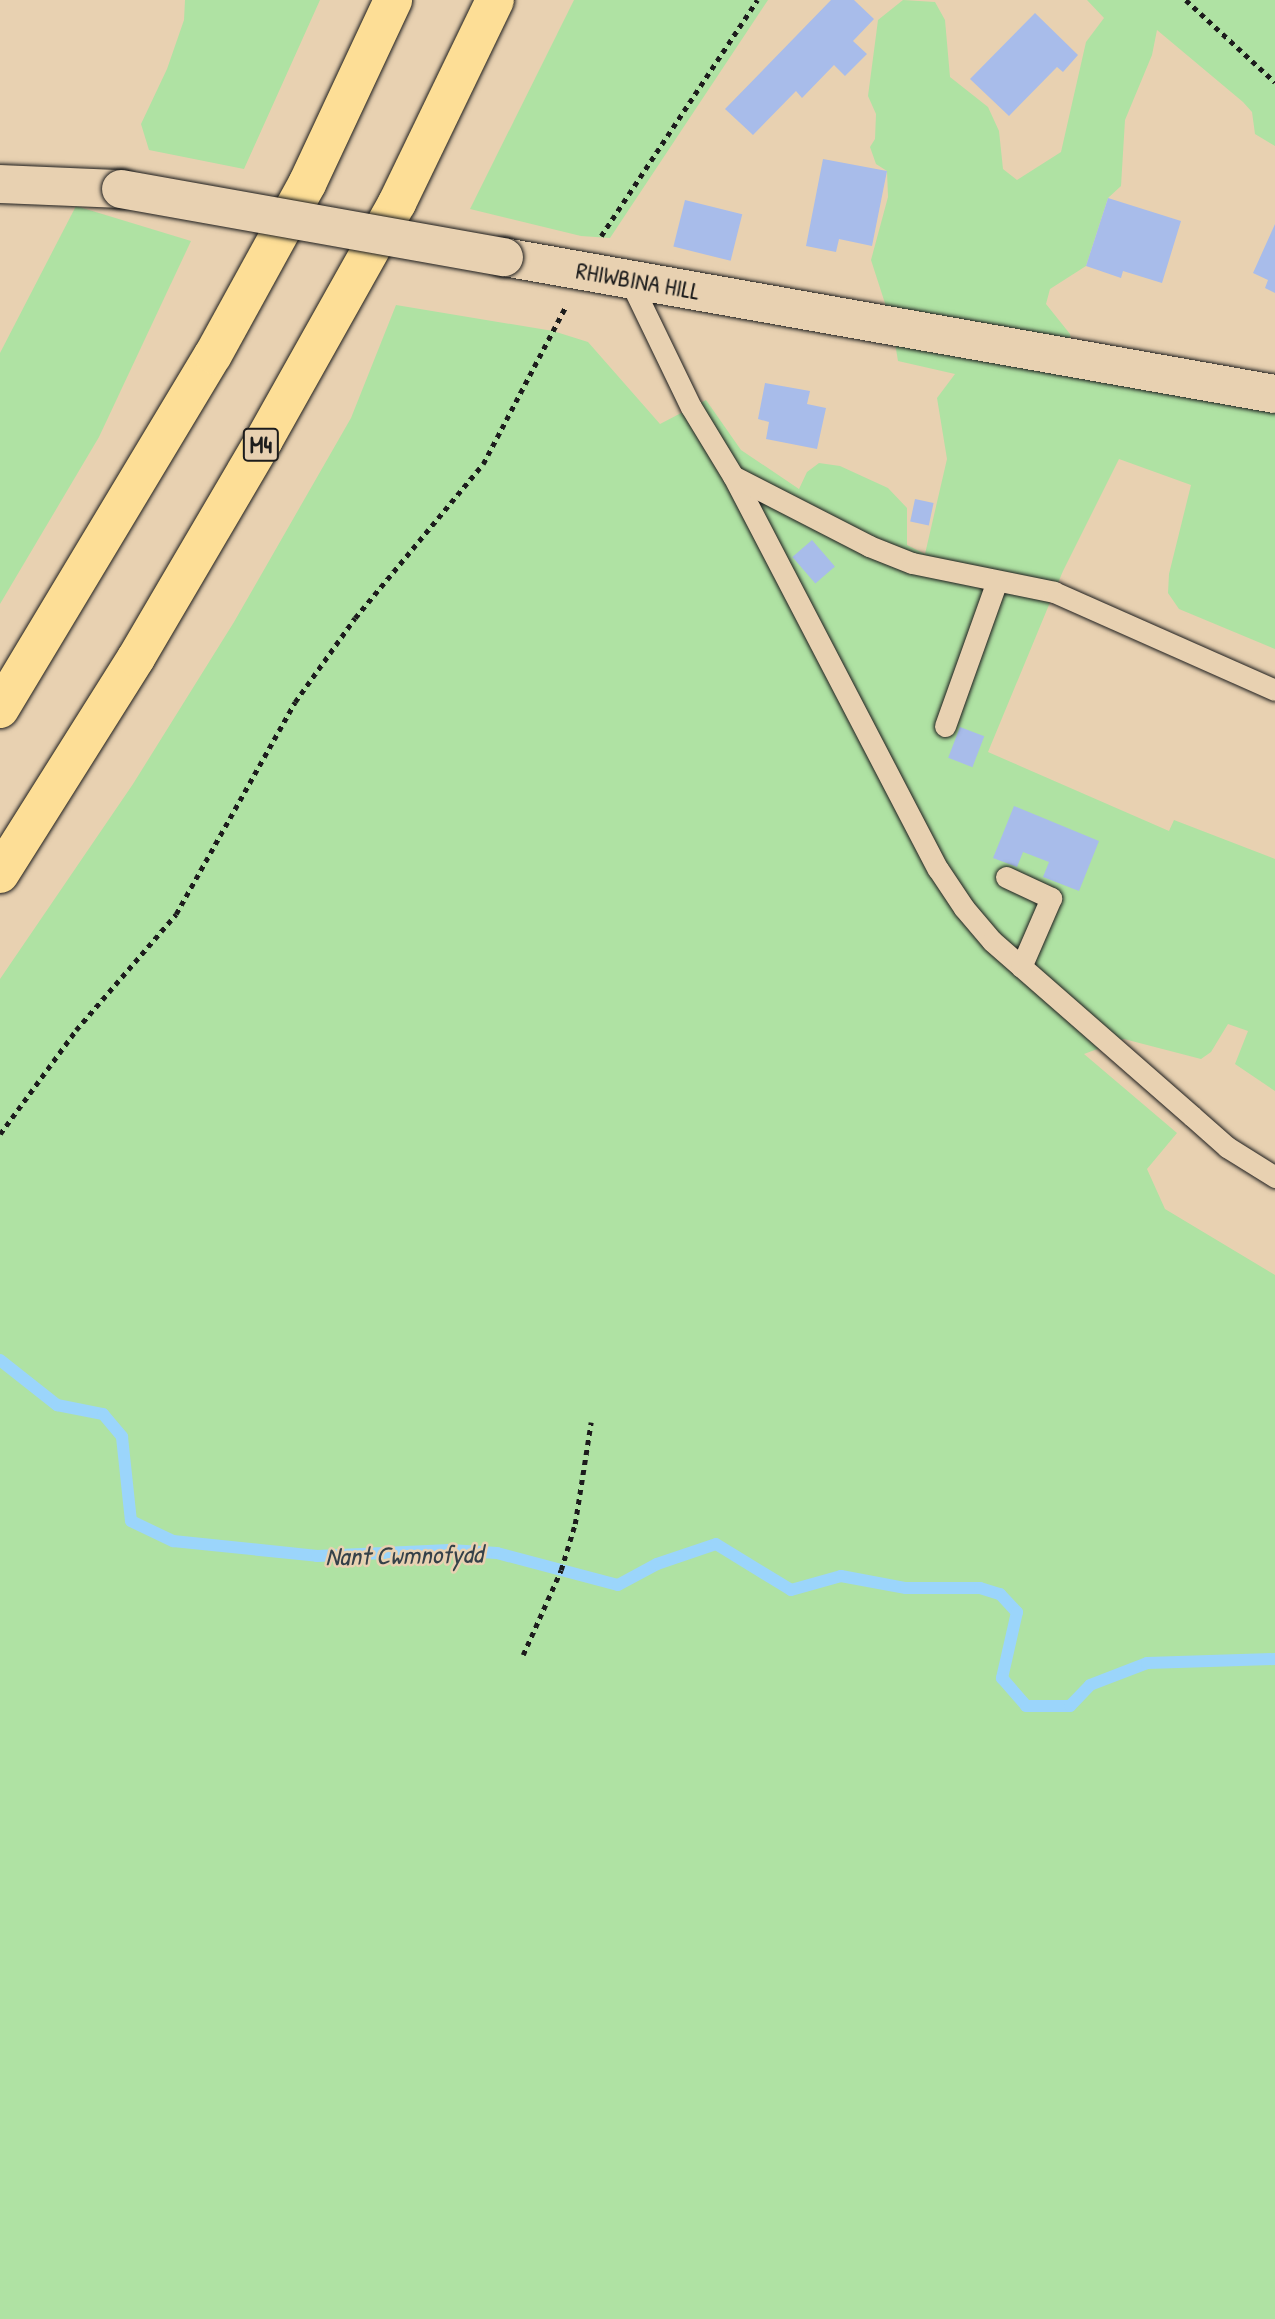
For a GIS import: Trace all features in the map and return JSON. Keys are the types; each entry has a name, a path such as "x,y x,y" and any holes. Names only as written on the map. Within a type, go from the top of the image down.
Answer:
{"highway":[{"path":"0,709 233,318 307,184 393,0"},
{"name":"M4","path":"0,874 136,658 264,440 397,203 495,0"}],"street":[{"name":"RHIWBINA HILL","path":"0,184 121,189 1275,394"}],"lane":[{"path":"629,279 691,407 733,476 938,869 964,908 1021,967 1227,1147 1275,1177"},
{"path":"733,476 869,546 912,563 1054,593 1275,690"},
{"path":"945,726 997,581"},
{"path":"1006,877 1051,898 1021,967"}],"path":[{"path":"0,1133 75,1030 176,914 295,702 355,618 483,464 600,237 757,0"},
{"path":"1186,0 1275,82"},
{"path":"523,1655 561,1570 575,1524 592,1422"}],"green space":[{"path":"185,0 320,0 244,169 149,150 141,124 167,69 184,20"},
{"path":"574,0 768,0 610,238 581,236 470,209"},
{"path":"903,0 935,2 945,20 950,77 988,107 999,131 1003,169 1017,180 1061,152 1086,42 1104,18 1087,0 1275,0 1275,146 1255,134 1252,112 1243,102 1157,30 1152,55 1125,120 1121,186 1108,198 1086,266 1050,289 1046,304 1070,334 1074,358 1275,394 1275,649 1179,609 1168,593 1169,574 1191,485 1119,459 1063,571 988,752 1169,831 1174,820 1275,859 1275,1091 1235,1064 1248,1031 1228,1024 1211,1052 1201,1059 1124,1039 1084,1054 1177,1133 1147,1169 1165,1209 1275,1275 1275,2319 0,2319 0,979 133,784 234,622 351,418 396,305 553,331 588,342 660,424 706,400 741,450 799,489 807,472 819,463 840,466 888,488 907,508 907,545 925,554 947,459 937,398 955,374 898,361 892,325 871,260 888,197 887,171 876,164 870,147 875,139 876,114 868,96 878,20"},
{"path":"76,206 191,241 99,437 0,604 0,353"}],"building":[{"path":"831,0 854,0 874,19 853,41 867,54 845,76 834,65 802,98 796,91 753,135 725,109"},
{"path":"1035,13 1078,55 1063,72 1057,67 1009,116 970,79"},
{"path":"823,159 887,171 872,246 839,239 836,252 806,246"},
{"path":"1108,198 1181,221 1162,283 1123,271 1121,278 1086,266"},
{"path":"685,200 742,214 731,261 673,247"},
{"path":"1275,224 1275,293 1265,288 1268,280 1253,273"},
{"path":"765,383 810,391 807,404 826,408 817,449 766,439 769,422 758,419"},
{"path":"915,499 934,503 929,525 910,521"},
{"path":"812,540 835,566 815,583 792,557"},
{"path":"960,727 984,736 972,767 948,758"},
{"path":"1014,806 1099,841 1079,891 1043,877 1049,862 1023,852 1017,867 993,858"}],"waterway":[{"name":"Nant Cwmnofydd","path":"0,1360 57,1405 103,1414 122,1437 131,1521 173,1541 317,1556 450,1550 497,1553 618,1585 657,1564 716,1544 791,1590 841,1576 906,1588 980,1588 1000,1594 1017,1612 1002,1678 1026,1706 1070,1706 1090,1685 1147,1663 1275,1659"}]}
